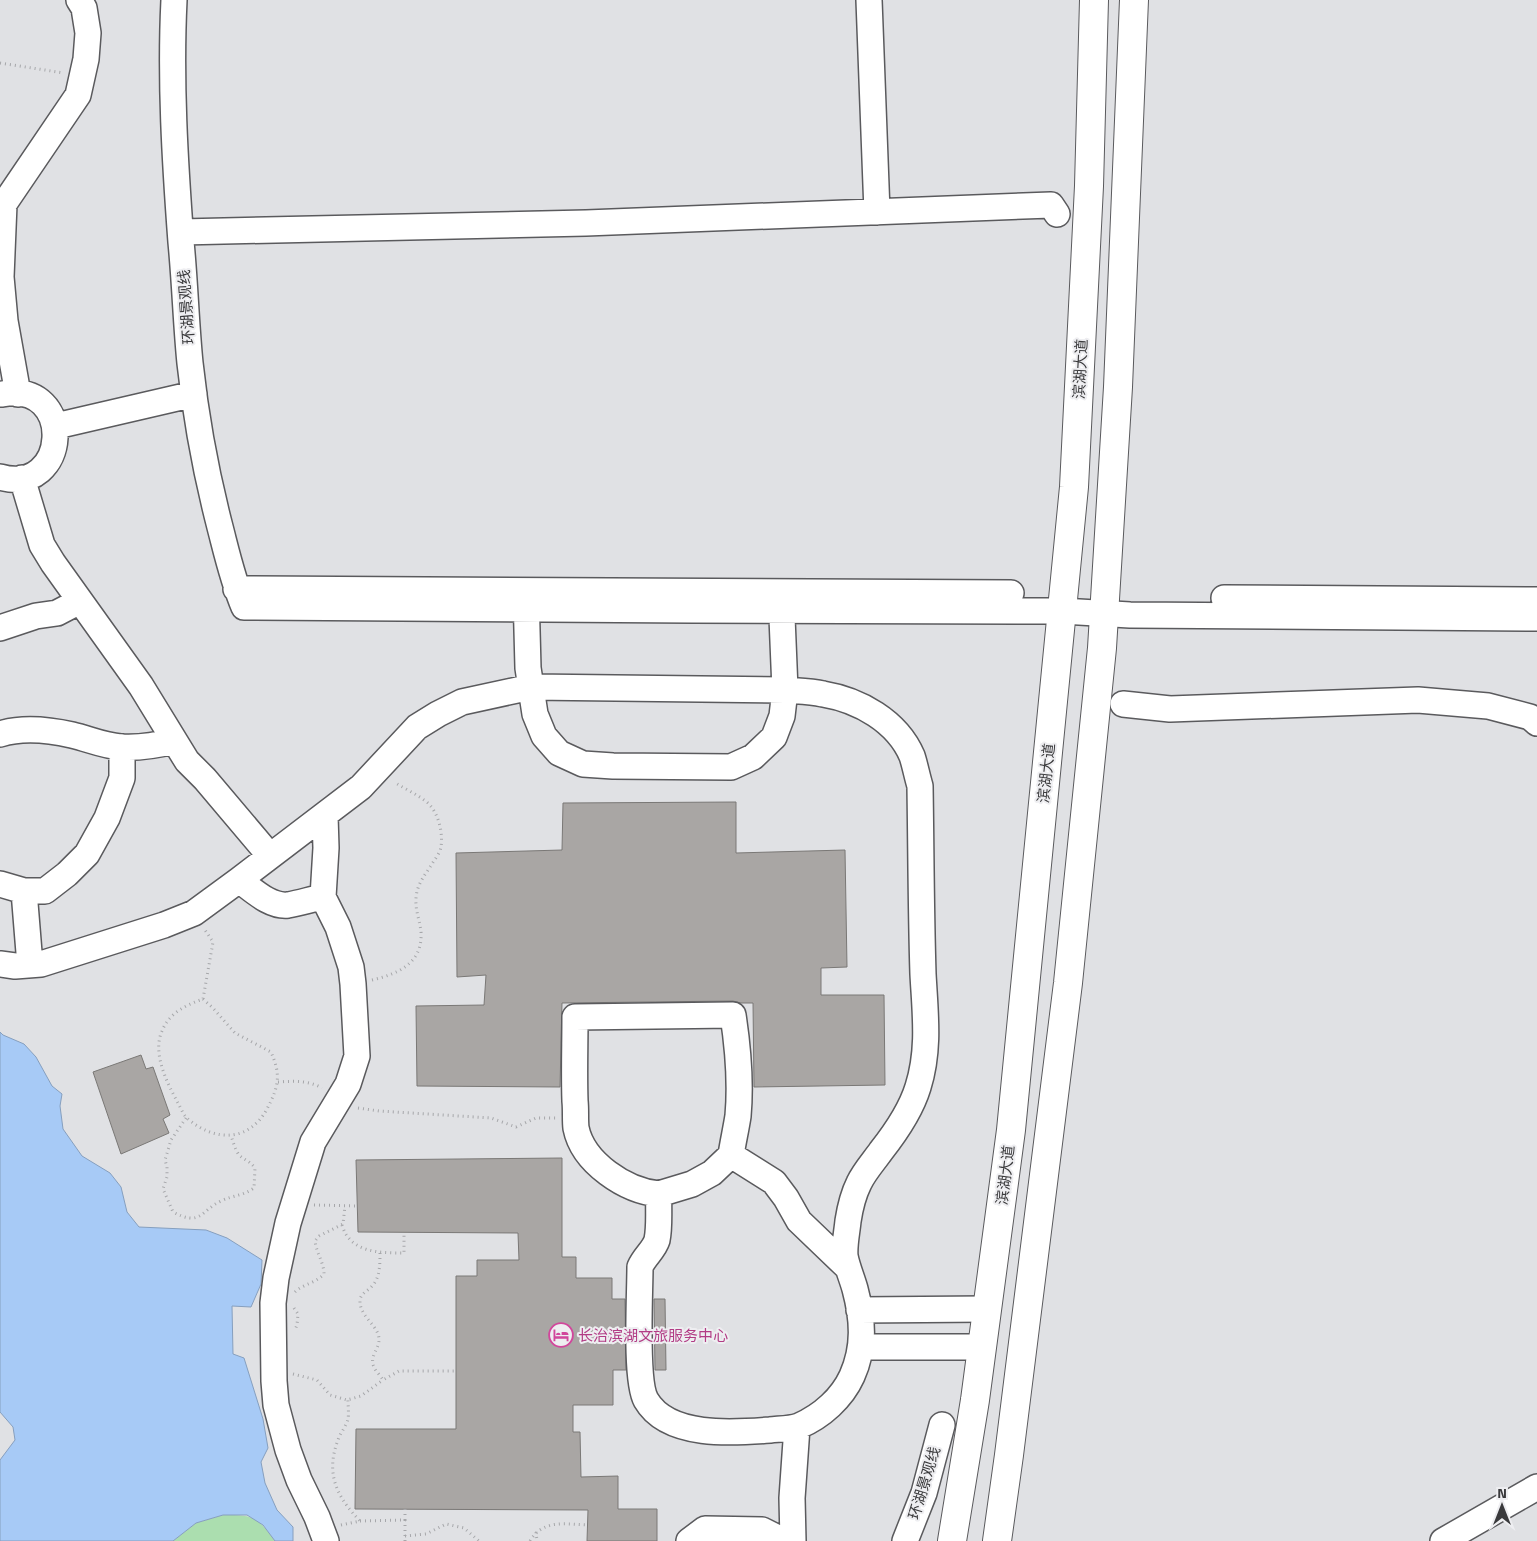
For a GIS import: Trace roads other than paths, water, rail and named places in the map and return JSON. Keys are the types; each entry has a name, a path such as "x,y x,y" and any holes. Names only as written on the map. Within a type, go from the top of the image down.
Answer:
{"main road":[{"name":"滨湖大道","path":"952,1541 982,1348 1011,1130 1075,477 1089,186 1094,0"},
{"path":"997,1541 1068,983 1105,605 1118,387 1134,0"}],"street":[{"path":"79,0 84,8 88,33 86,59 78,94 2,203 0,277 9,394 27,394 40,402 50,413 56,426 56,441 52,456 43,468 31,476 11,478 42,545 141,686 187,761 206,779 270,856"},
{"name":"环湖景观线","path":"174,0 172,51 173,105 186,316 194,394 208,477 240,598 526,600"},
{"path":"869,0 877,212"},
{"path":"181,232 586,223 1051,205 1057,214"},
{"path":"56,426 194,394"},
{"path":"781,601 785,690 782,716 774,737 752,757 731,767 583,764 559,752 544,736 535,714 528,668 526,600 1063,602 1105,605 1142,598 1537,600"},
{"path":"0,628 36,616 57,613 80,601"},
{"path":"1105,605 1130,615 1537,618"},
{"path":"0,964 15,966 41,964 164,925 194,913 361,787 417,727 462,702 531,687 785,690 824,694 863,706 899,735 912,756 920,786 923,974 927,1036 919,1086 893,1136 860,1181 851,1205 845,1253 859,1310 861,1352 851,1378 835,1402 797,1427 754,1431 715,1431 689,1428 674,1423 657,1413 646,1400 640,1381 640,1267 643,1260 652,1250 656,1240 659,1194"},
{"path":"1123,704 1170,709 1418,700 1488,706 1530,718 1537,723"},
{"path":"0,734 11,730 33,730 72,735 102,744 122,747 174,741"},
{"path":"0,884 24,891 45,891 67,874 87,854 107,818 122,778 122,747"},
{"path":"324,1535 299,1480 288,1450 276,1406 273,1307 276,1278 294,1205 313,1142 348,1084 357,1056 354,984 351,967 338,927 323,897 326,848 325,816"},
{"path":"239,880 270,902 277,904 286,905 323,897"},
{"path":"24,891 30,965"},
{"path":"733,1015 737,1042 738,1117 731,1155 712,1173 692,1184 659,1194 650,1194 631,1187 616,1179 598,1165 586,1149 576,1129 575,1017 733,1015"},
{"path":"731,1155 774,1182 799,1221 847,1267"},
{"path":"859,1310 987,1309"},
{"path":"861,1347 982,1348"},
{"name":"环湖景观线","path":"905,1541 924,1493 942,1425"},
{"path":"793,1541 792,1498 797,1427"},
{"path":"1443,1541 1537,1487"},
{"path":"689,1541 705,1528 762,1530 784,1541"}],"water":[{"path":"0,1032 24,1044 36,1057 52,1086 62,1094 60,1106 63,1129 82,1156 110,1173 121,1187 127,1212 139,1227 206,1230 227,1238 262,1260 261,1284 251,1307 232,1306 233,1354 244,1358 263,1419 268,1448 261,1462 265,1483 277,1510 293,1527 293,1541 275,1541 263,1525 247,1515 223,1515 196,1523 173,1541 0,1541 0,1460 15,1440 13,1427 0,1412"}],"place":[{"name":"长治滨湖文旅服务中心","path":"561,1335"}]}
